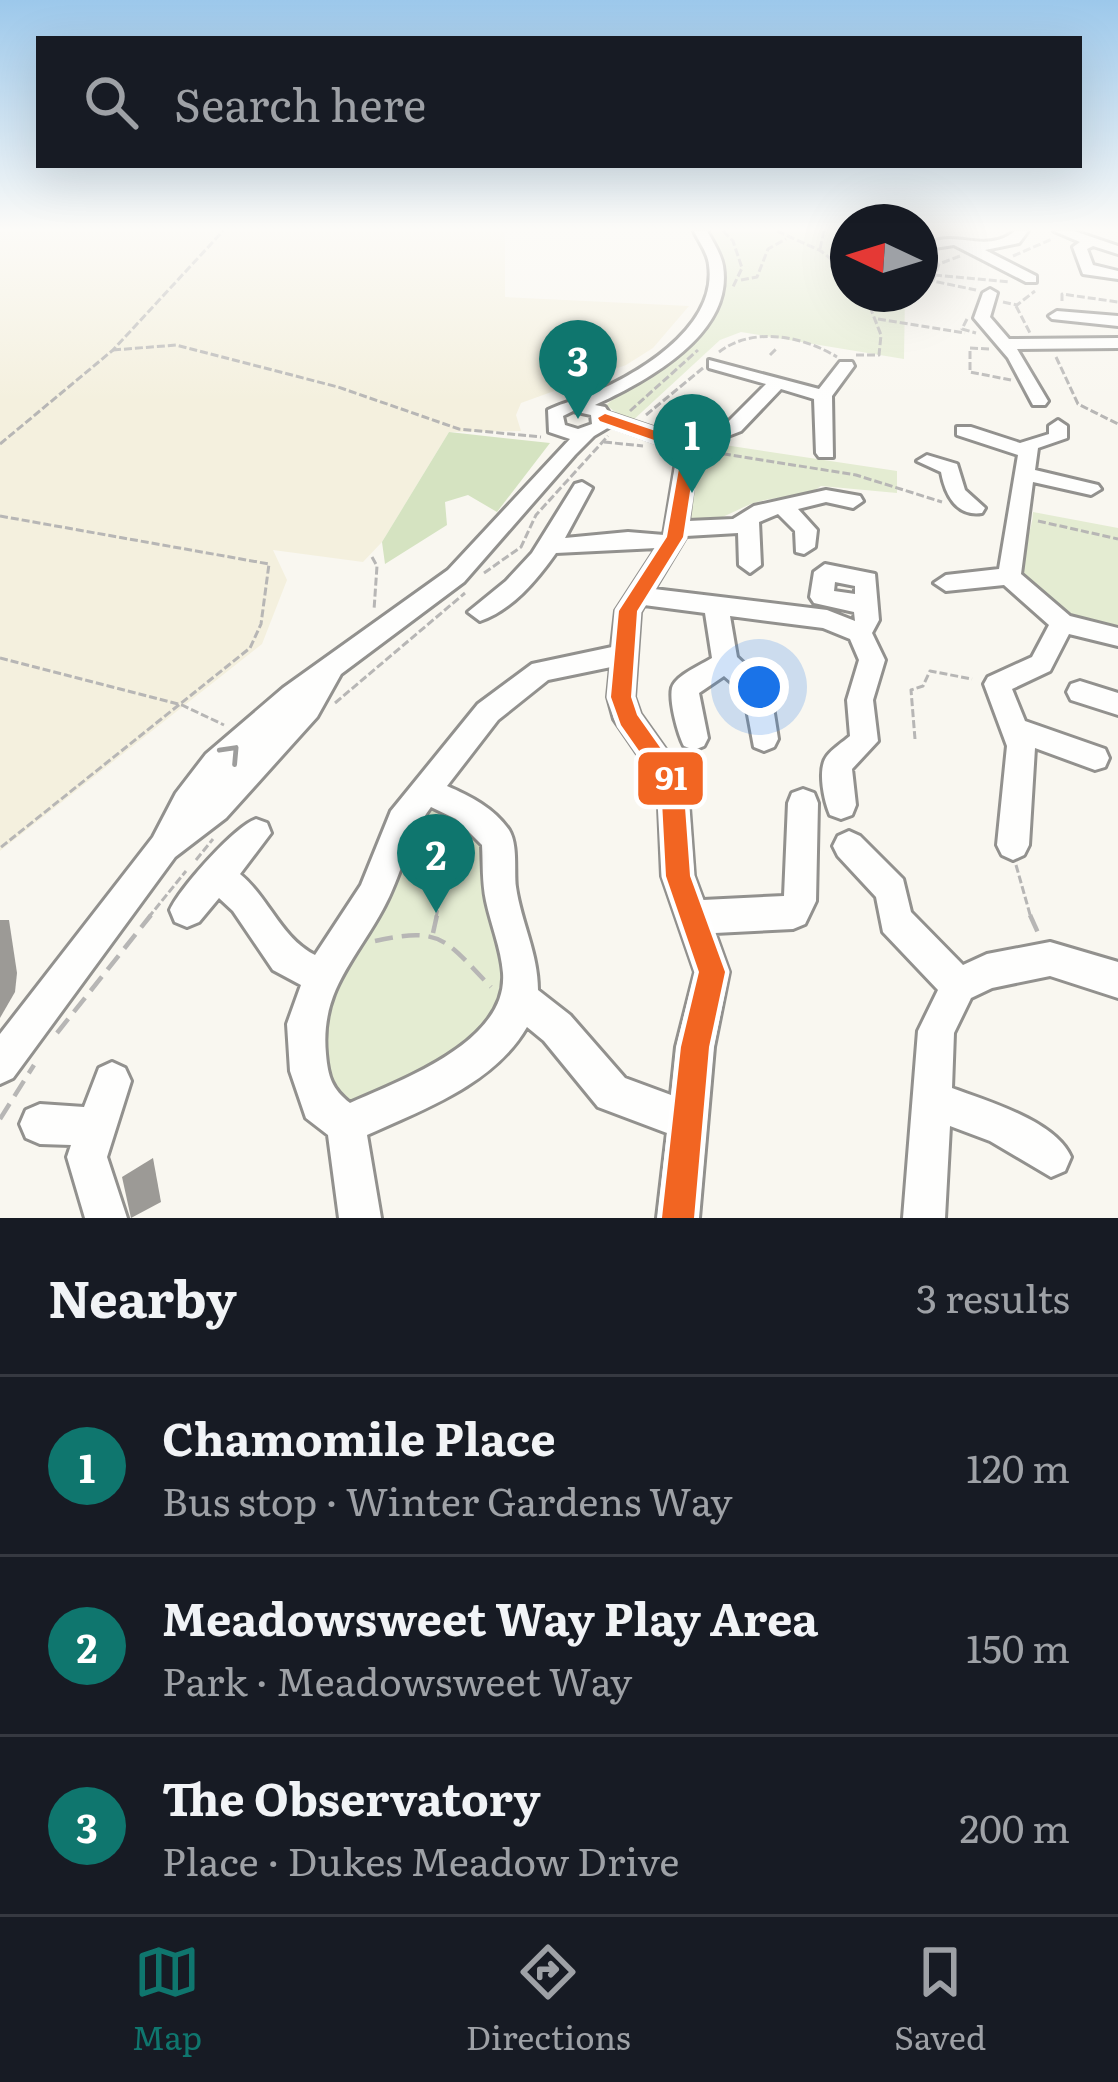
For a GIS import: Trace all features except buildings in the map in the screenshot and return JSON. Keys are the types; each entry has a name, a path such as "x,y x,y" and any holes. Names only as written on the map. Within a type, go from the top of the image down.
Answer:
{"street":[{"path":"0,1066 90,938 164,847 188,798 283,697 329,672 475,559 708,312 713,288"},
{"path":"989,295 982,318 1007,346 1039,401"},
{"path":"1060,316 1118,321"},
{"path":"1007,346 1092,342 1112,350"},
{"path":"715,364 824,397"},
{"path":"826,461 824,397 845,367"},
{"path":"600,429 688,449 734,427 777,383"},
{"path":"1027,456 1058,438 1058,426"},
{"path":"959,430 1104,492"},
{"path":"679,1218 686,1121 712,972 678,876 672,780 628,719 621,697 628,611 674,537 688,449"},
{"path":"1009,576 1027,456"},
{"path":"927,461 950,468 955,493 975,508"},
{"path":"480,612 520,587 552,544 582,488"},
{"path":"552,544 580,549 674,537 726,528 826,496 853,501"},
{"path":"950,504 1018,516"},
{"path":"783,506 806,530 804,547"},
{"path":"748,519 750,566"},
{"path":"946,583 1009,576 1062,622 1118,637"},
{"path":"638,596 826,620 860,633 872,660 860,700 864,741 837,764 841,805"},
{"path":"860,633 867,620 866,604"},
{"path":"716,607 725,662 757,688 764,739"},
{"path":"1013,845 1022,746 985,682 1041,664 1062,622"},
{"path":"360,1218 346,1125 320,1104 309,1071 305,1024 322,977 373,896 402,821 488,712 541,671 622,656"},
{"path":"694,738 685,689 725,662"},
{"path":"164,847 215,808 307,709 329,672"},
{"path":"1080,692 1118,704"},
{"path":"1015,729 1096,758"},
{"path":"346,1125 456,1072 498,1037 520,998 517,944 502,900 497,839 467,809 428,790"},
{"path":"694,916 793,913 800,901 803,803"},
{"path":"187,910 256,833"},
{"path":"849,846 892,890 895,920 959,986"},
{"path":"218,876 245,899 285,958 322,977"},
{"path":"924,1218 936,1031 959,986 987,971 1050,959 1118,980"},
{"path":"520,998 557,1028 612,1093 686,1121"},
{"path":"106,1218 87,1157 112,1081"},
{"path":"934,1101 1002,1126 1051,1157"},
{"path":"40,1124 94,1127"}],"path":[{"path":"0,444 113,350 170,288"},
{"path":"725,298 733,288"},
{"path":"950,288 1017,305"},
{"path":"1017,305 1038,288"},
{"path":"1060,316 1062,294 1118,302"},
{"path":"1017,305 1017,317 1063,366 1071,398 1093,416 1118,424"},
{"path":"113,350 176,345 338,387 459,429 600,429 649,408 715,364 722,349 739,337 825,349 845,367 854,356 879,355 881,334 872,312"},
{"path":"875,319 965,333"},
{"path":"322,716 521,547 536,515 600,429 683,368 701,342"},
{"path":"1007,346 970,348 970,372 1024,380"},
{"path":"770,355 777,348"},
{"path":"688,449 826,461 950,504"},
{"path":"826,461 826,496"},
{"path":"1018,516 1118,539"},
{"path":"0,517 268,564 261,624 250,647 0,848"},
{"path":"372,557 378,616"},
{"path":"0,658 182,705 249,734"},
{"path":"915,739 911,690 923,686 930,671 985,682"},
{"path":"57,1034 219,832"},
{"path":"1013,845 1022,898 1050,959"},
{"path":"433,934 446,868"},
{"path":"352,931 368,942 433,934 455,946 490,987 520,998"},
{"path":"0,1119 42,1052"}],"shaded area":[{"path":"0,288 505,288 505,297 689,306 653,348 626,365 521,403 516,415 521,431 449,432 382,542 363,562 273,550 287,580 262,644 0,851"}],"green space":[{"path":"717,288 830,288 830,312 905,312 904,359 741,332 720,340 630,423 606,405 708,323"},
{"path":"449,432 550,443 497,512 468,495 445,502 447,525 385,564 382,542"},
{"path":"718,444 897,471 897,493 821,486 801,495 755,503 721,518 691,521 695,476 707,447"},
{"path":"1033,512 1118,528 1118,630 1044,600 1023,579 1020,566"},
{"path":"432,809 486,846 505,963 502,1005 451,1061 351,1105 331,1084 320,1025 420,810"}],"transit line":[{"name":"91","path":"605,418 686,446 689,452 675,537 628,611 621,697 628,719 672,780 678,876 712,972 695,1047 678,1218"}],"place":[{"name":"The Observatory","path":"578,419"},
{"name":"Chamomile Place","path":"692,493"},
{"name":"Meadowsweet Way Play Area","path":"436,913"}]}
